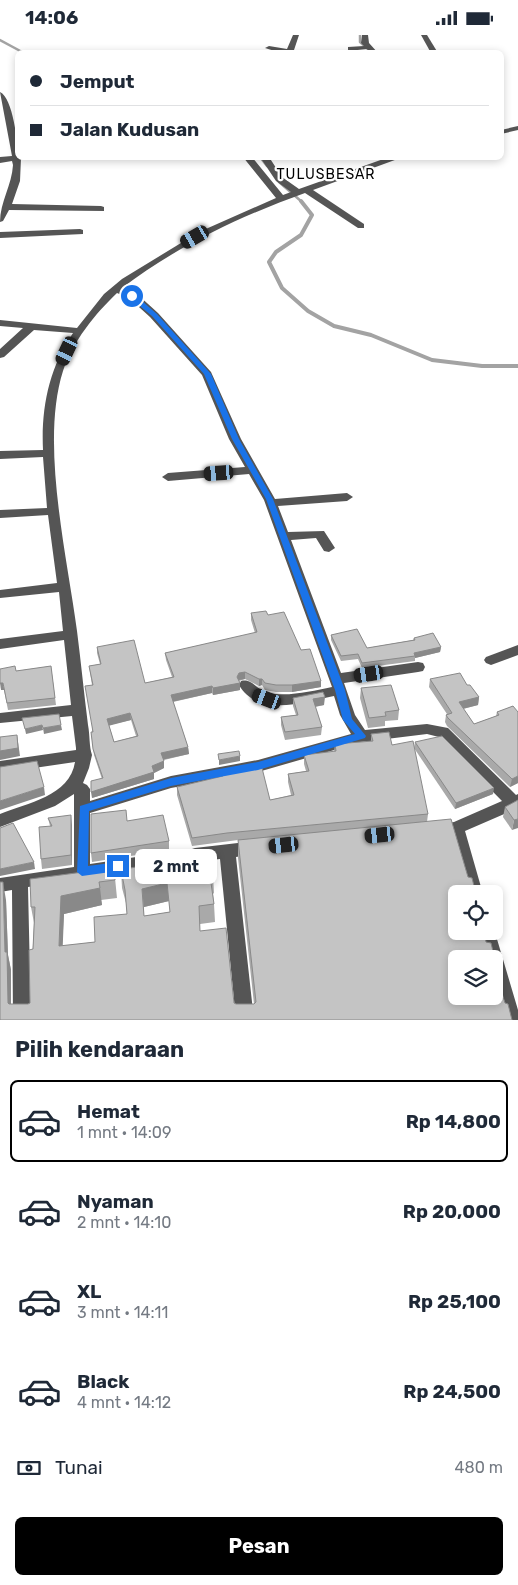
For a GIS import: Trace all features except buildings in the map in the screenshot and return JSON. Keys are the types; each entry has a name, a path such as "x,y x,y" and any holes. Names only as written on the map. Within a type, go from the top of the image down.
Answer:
{"street":[{"path":"289,50 296,35"},
{"path":"365,35 365,43 369,49"},
{"path":"424,35 433,50"},
{"path":"269,48 278,50"},
{"path":"351,49 369,49"},
{"path":"0,94 13,113 4,125 15,155"},
{"path":"504,131 518,128"},
{"path":"0,160 15,158"},
{"path":"0,219 17,174 16,160"},
{"path":"251,160 293,193 361,226"},
{"path":"266,160 279,179 293,193"},
{"path":"0,821 61,795 73,786 78,778 84,755 65,587 54,511 49,453 51,402 58,371 67,351 79,331 116,289 161,256 195,237 293,193 390,160"},
{"path":"5,203 101,209"},
{"path":"0,235 80,233"},
{"path":"116,289 132,296 154,315 207,374 235,439 271,503 338,685 348,720 362,736"},
{"path":"0,323 79,331"},
{"path":"0,355 31,327"},
{"path":"0,455 49,453"},
{"path":"168,477 253,470"},
{"path":"271,503 347,497"},
{"path":"0,514 54,511"},
{"path":"283,536 320,534 329,548"},
{"path":"0,594 65,587"},
{"path":"0,644 70,635"},
{"path":"491,660 518,650"},
{"path":"246,685 254,694 267,699 284,699 418,667"},
{"path":"0,718 79,710"},
{"path":"84,809 171,782 258,766 362,736 427,729 443,732 516,801 456,828 418,832"},
{"path":"0,767 84,755"},
{"path":"82,789 84,809 82,872"},
{"path":"456,828 472,885"},
{"path":"0,885 227,850 274,846"},
{"path":"227,850 245,1020"},
{"path":"20,881 22,1020"},
{"path":"489,940 512,1020"}],"waterway":[{"path":"360,35 360,42 369,50"},
{"path":"0,40 18,50"},
{"path":"262,160 267,166"},
{"path":"279,182 301,201"},
{"path":"301,201 312,215 301,235 276,252 269,262 282,288 308,311 334,326 371,335 432,360 482,366 518,366"}],"district":[{"name":"TULUSBESAR","path":"326,174"}],"route":[{"path":"118,866 82,872 84,809 171,782 227,770 258,766 362,736 348,720 340,690 270,499 235,439 207,374 154,315 132,296"}]}
